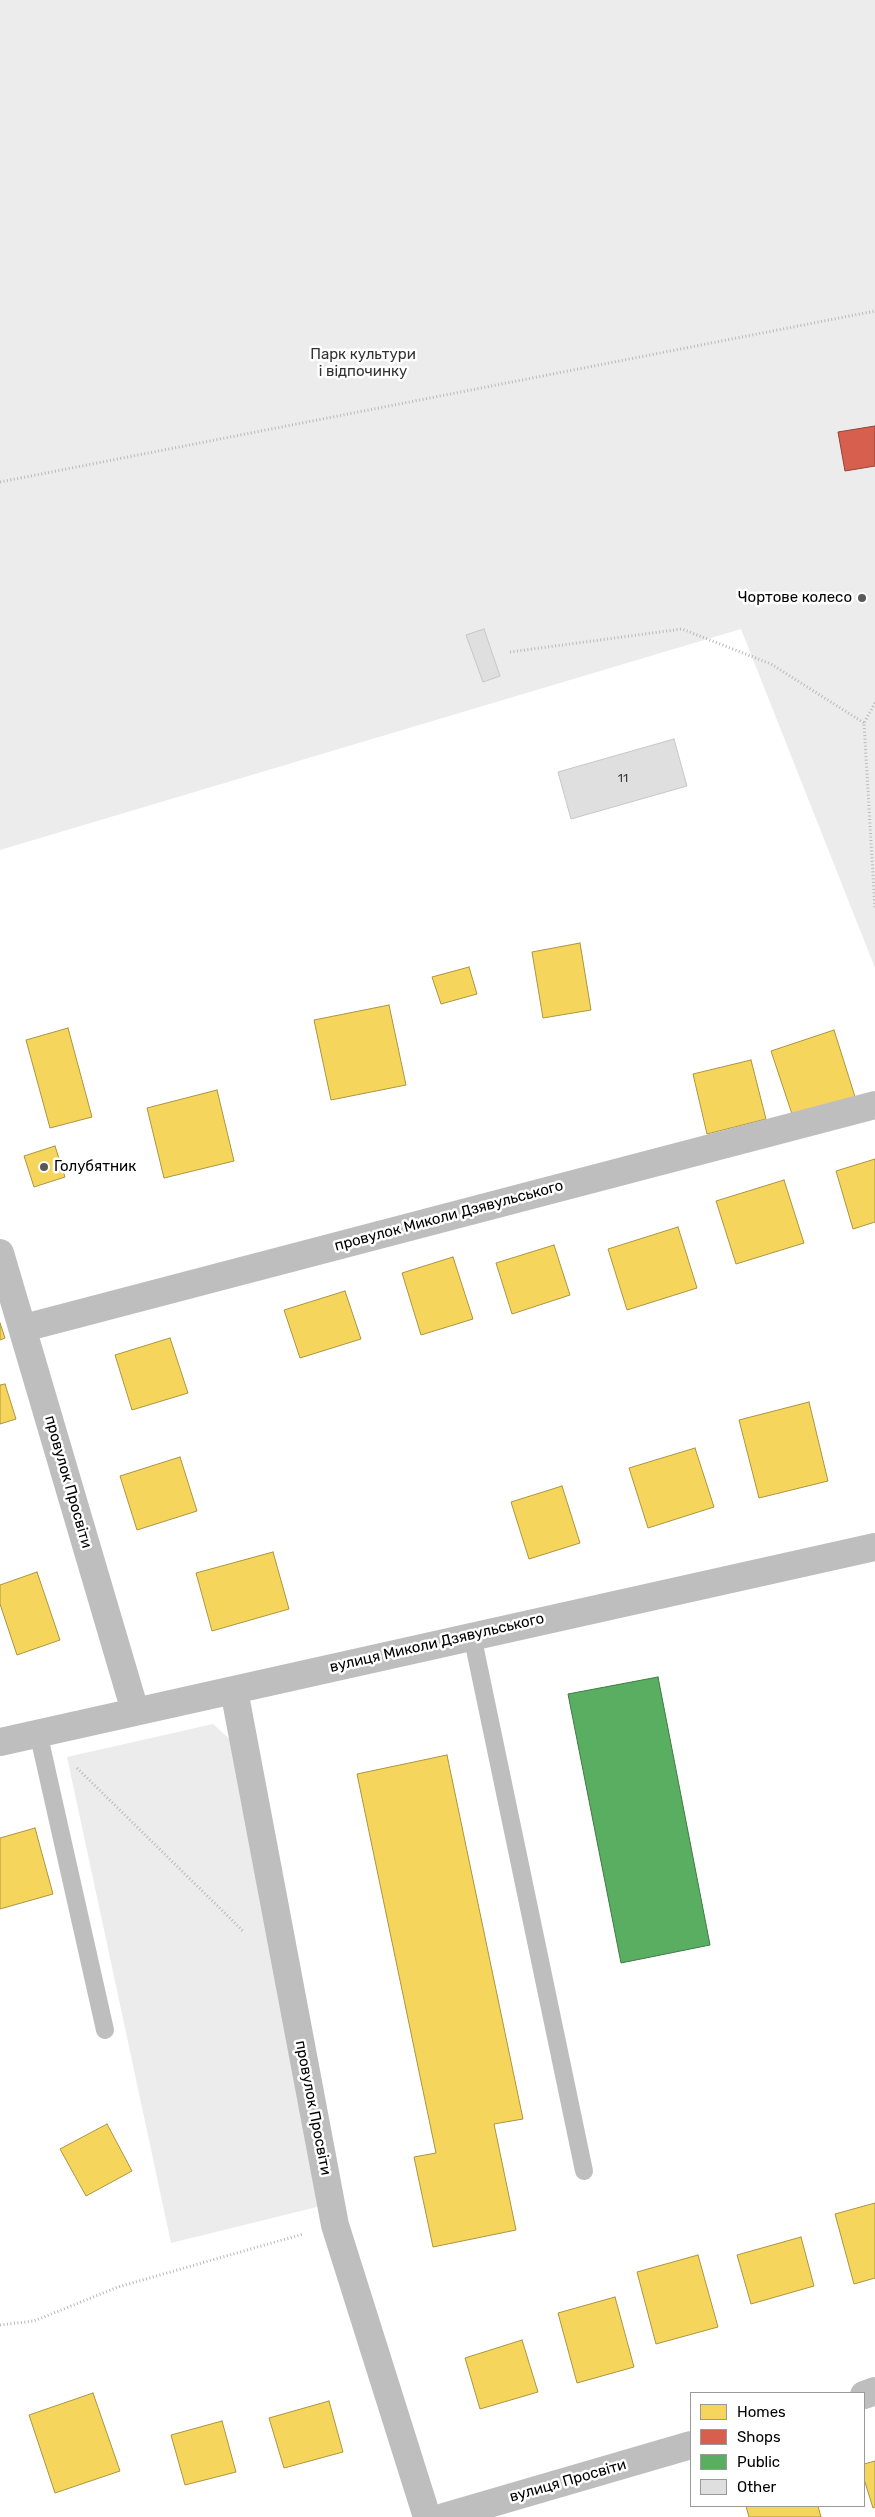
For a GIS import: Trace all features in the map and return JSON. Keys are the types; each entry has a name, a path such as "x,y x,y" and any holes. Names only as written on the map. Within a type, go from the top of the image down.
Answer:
{"street":[{"name":"провулок Миколи Дзявульського","path":"24,1328 875,1105"},
{"name":"провулок Просвіти","path":"0,1253 24,1328 135,1711"},
{"name":"вулиця Миколи Дзявульського","path":"0,1742 472,1635 875,1547"},
{"name":"провулок Просвіти","path":"234,1690 335,2225 427,2517"},
{"name":"вулиця Просвіти","path":"444,2517 690,2445"}],"lane":[{"path":"472,1635 584,2171"},
{"path":"38,1732 106,2030"}],"path":[{"path":"0,482 875,311"},
{"path":"510,652 682,629 771,664 864,724"},
{"path":"875,703 864,724 875,908"},
{"path":"38,1732 201,1888 248,1937"},
{"path":"0,2325 34,2321 118,2287 335,2225"}],"green space":[{"name":"Парк культури і відпочинку","path":"0,0 875,0 875,968 741,629 0,850"},
{"path":"213,1724 234,1743 321,2206 171,2243 67,1757"}],"building: Homes":[{"path":"580,943 591,1010 543,1018 532,952"},
{"path":"469,967 477,994 441,1004 432,977"},
{"path":"389,1005 406,1085 331,1100 314,1020"},
{"path":"68,1028 92,1117 50,1128 26,1040"},
{"path":"834,1030 857,1103 795,1123 771,1051"},
{"path":"751,1060 766,1119 707,1134 693,1074"},
{"path":"217,1090 234,1161 164,1178 147,1108"},
{"name":"Голубятник","path":"55,1146 65,1177 34,1187 24,1156"},
{"path":"875,1159 875,1222 853,1229 836,1171"},
{"path":"784,1180 804,1243 736,1264 716,1201"},
{"path":"678,1227 697,1288 627,1310 608,1249"},
{"path":"554,1245 570,1295 512,1314 496,1263"},
{"path":"453,1257 473,1319 421,1335 402,1273"},
{"path":"345,1291 361,1339 300,1358 284,1310"},
{"path":"0,1323 5,1338 0,1340"},
{"path":"170,1338 188,1393 132,1410 115,1355"},
{"path":"5,1384 16,1419 0,1424 0,1385"},
{"path":"809,1402 828,1481 759,1498 739,1420"},
{"path":"695,1448 714,1507 648,1528 629,1468"},
{"path":"180,1457 197,1511 137,1530 120,1476"},
{"path":"562,1486 580,1543 529,1559 511,1502"},
{"path":"273,1552 289,1609 212,1631 196,1573"},
{"path":"37,1572 60,1640 17,1655 0,1604 0,1585"},
{"path":"447,1755 523,2119 494,2124 516,2230 433,2247 414,2157 436,2153 357,1774"},
{"path":"35,1828 53,1894 0,1909 0,1838"},
{"path":"107,2124 132,2171 86,2196 60,2149"},
{"path":"875,2203 875,2278 854,2284 835,2214"},
{"path":"801,2237 814,2286 751,2304 737,2255"},
{"path":"698,2255 718,2327 656,2344 637,2272"},
{"path":"615,2297 634,2367 577,2383 558,2313"},
{"path":"522,2340 538,2392 480,2409 465,2358"},
{"path":"93,2393 120,2471 55,2493 29,2415"},
{"path":"329,2401 343,2452 284,2468 269,2418"},
{"path":"222,2421 236,2472 185,2485 171,2435"},
{"path":"875,2461 875,2507 873,2508 865,2482 865,2464"},
{"path":"746,2507 818,2507 821,2517 749,2517"}],"building: Shops":[{"path":"875,426 875,466 845,471 838,432"}],"building: Public":[{"path":"658,1677 710,1945 621,1963 568,1694"}],"building: Other":[{"path":"484,629 500,676 483,682 466,635"},
{"path":"674,739 687,786 571,819 558,772"}],"place":[{"name":"Чортове колесо","path":"862,598"},
{"name":"Голубятник","path":"44,1167"}]}
